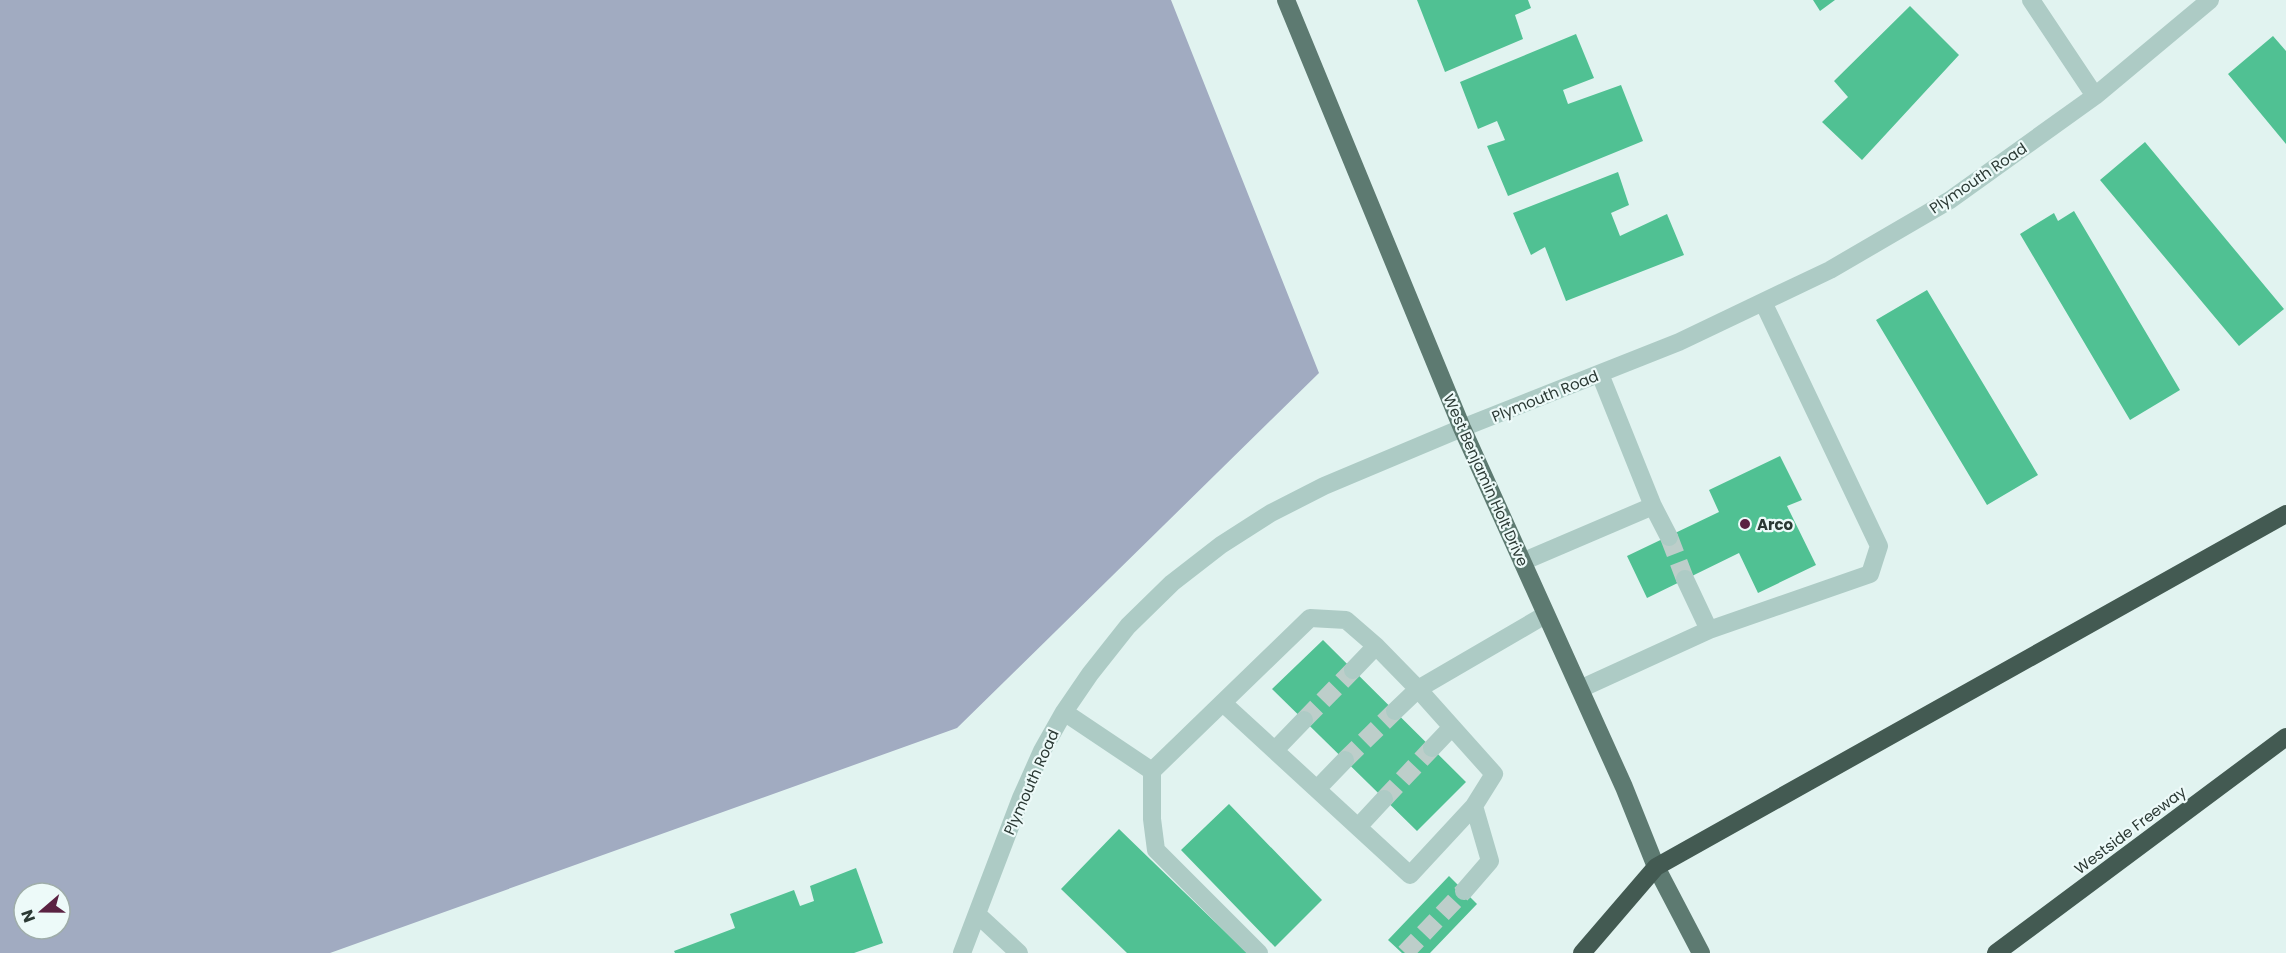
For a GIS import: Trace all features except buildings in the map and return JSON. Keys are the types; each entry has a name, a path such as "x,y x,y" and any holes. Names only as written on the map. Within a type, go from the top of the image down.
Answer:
{"highway":[{"path":"1582,953 1656,867 2286,514"},
{"name":"Westside Freeway","path":"1996,953 2286,736"}],"main road":[{"name":"West Benjamin Holt Drive","path":"1286,0 1462,428 1624,787 1656,867 1701,953"}],"street":[{"path":"2031,0 2096,96"},
{"name":"Plymouth Road","path":"962,953 1021,798 1042,751 1064,711 1128,626 1172,583 1221,545 1271,513 1324,486 1462,428 1679,342 1830,270 1950,200 2096,96 2210,0"},
{"path":"1580,689 1709,630 1870,574 1879,546 1763,302"},
{"path":"1600,374 1653,506 1669,537"},
{"path":"1522,562 1653,506"},
{"path":"1685,579 1709,630"},
{"path":"1395,711 1418,689 1545,615"},
{"path":"1223,703 1410,875 1474,806 1494,774 1418,689 1376,646 1346,620 1311,618 1152,771 1152,819 1156,850 1259,953"},
{"path":"1353,670 1376,646"},
{"path":"1064,711 1152,771"},
{"path":"1275,750 1304,720"},
{"path":"1432,748 1452,727"},
{"path":"1317,789 1346,760"},
{"path":"1358,827 1384,799"},
{"path":"1464,891 1490,861 1474,806"},
{"path":"978,915 1019,953"}],"shaded area":[{"path":"0,0 1171,0 1319,373 957,728 330,953 0,953"}],"tunnel":[{"path":"1669,537 1685,579"},
{"path":"1304,720 1353,670"},
{"path":"1345,760 1395,711"},
{"path":"1384,799 1432,748"},
{"path":"1405,953 1464,891"}],"place":[{"name":"Arco","path":"1745,524"}]}
